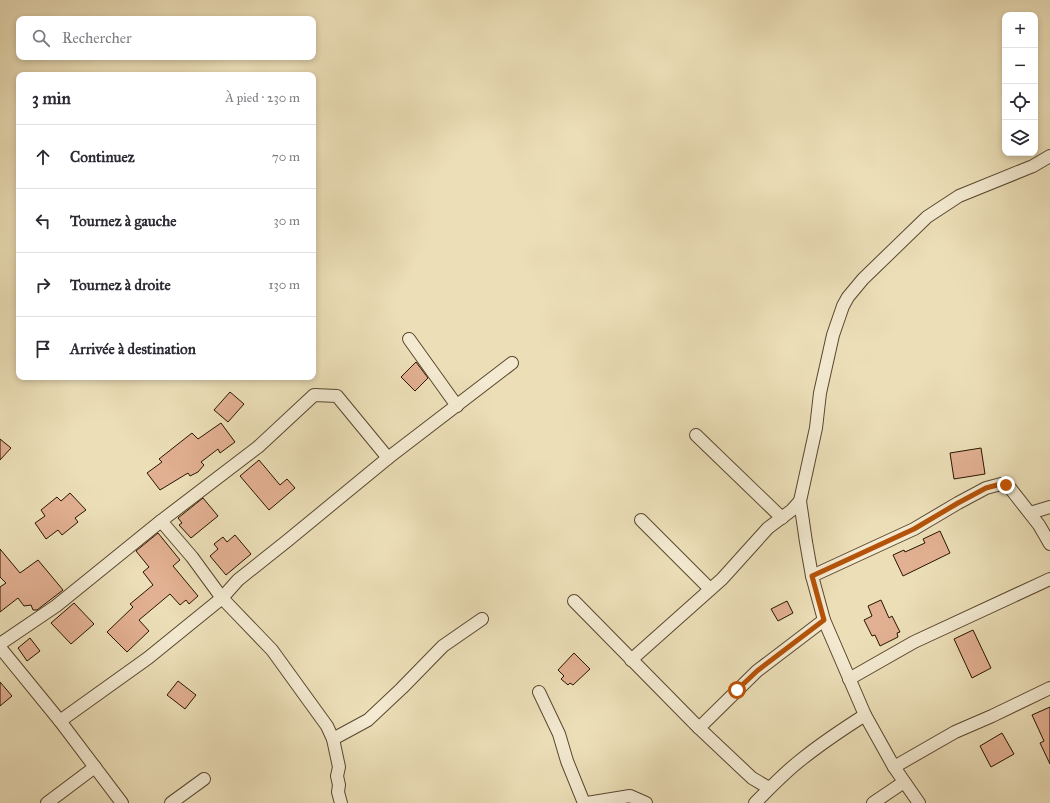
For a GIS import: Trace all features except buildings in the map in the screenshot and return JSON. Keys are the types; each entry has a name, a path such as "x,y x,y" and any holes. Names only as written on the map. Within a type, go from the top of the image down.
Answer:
{"street":[{"path":"919,803 894,767 865,714 824,620 812,576 800,500 816,428 820,393 833,335 843,306 848,297 863,279 887,254 927,217 959,196 1033,166 1050,156"},
{"path":"409,339 457,406"},
{"path":"60,722 148,658 222,598 238,580 287,542 388,458 512,363"},
{"path":"122,803 60,722 2,650 0,645 56,606 161,521 258,447 314,395 337,396 388,458"},
{"path":"696,435 782,518"},
{"path":"812,576 914,529 986,488 1001,484 1010,488 1030,513 1050,544"},
{"path":"630,660 722,579 768,528 792,510 800,500"},
{"path":"1030,513 1050,507"},
{"path":"641,520 710,589"},
{"path":"161,521 192,557 222,598 272,650 327,726 333,739 339,767 337,776 339,785 338,792 341,803"},
{"path":"849,679 921,638 1050,579"},
{"path":"574,601 630,660 699,728 752,778 768,788"},
{"path":"333,739 368,720 443,646 482,619"},
{"path":"699,728 757,671 824,620"},
{"path":"894,767 955,732 1050,688"},
{"path":"539,692 559,734 567,761 584,803"},
{"path":"755,803 768,788 800,760 865,714"},
{"path":"47,803 95,767"},
{"path":"171,803 204,780"},
{"path":"874,803 904,782"},
{"path":"587,803 630,796 646,803"}],"route":[{"path":"737,690 757,671 824,620 812,576 914,529 986,488 1001,484 1006,485"}]}
